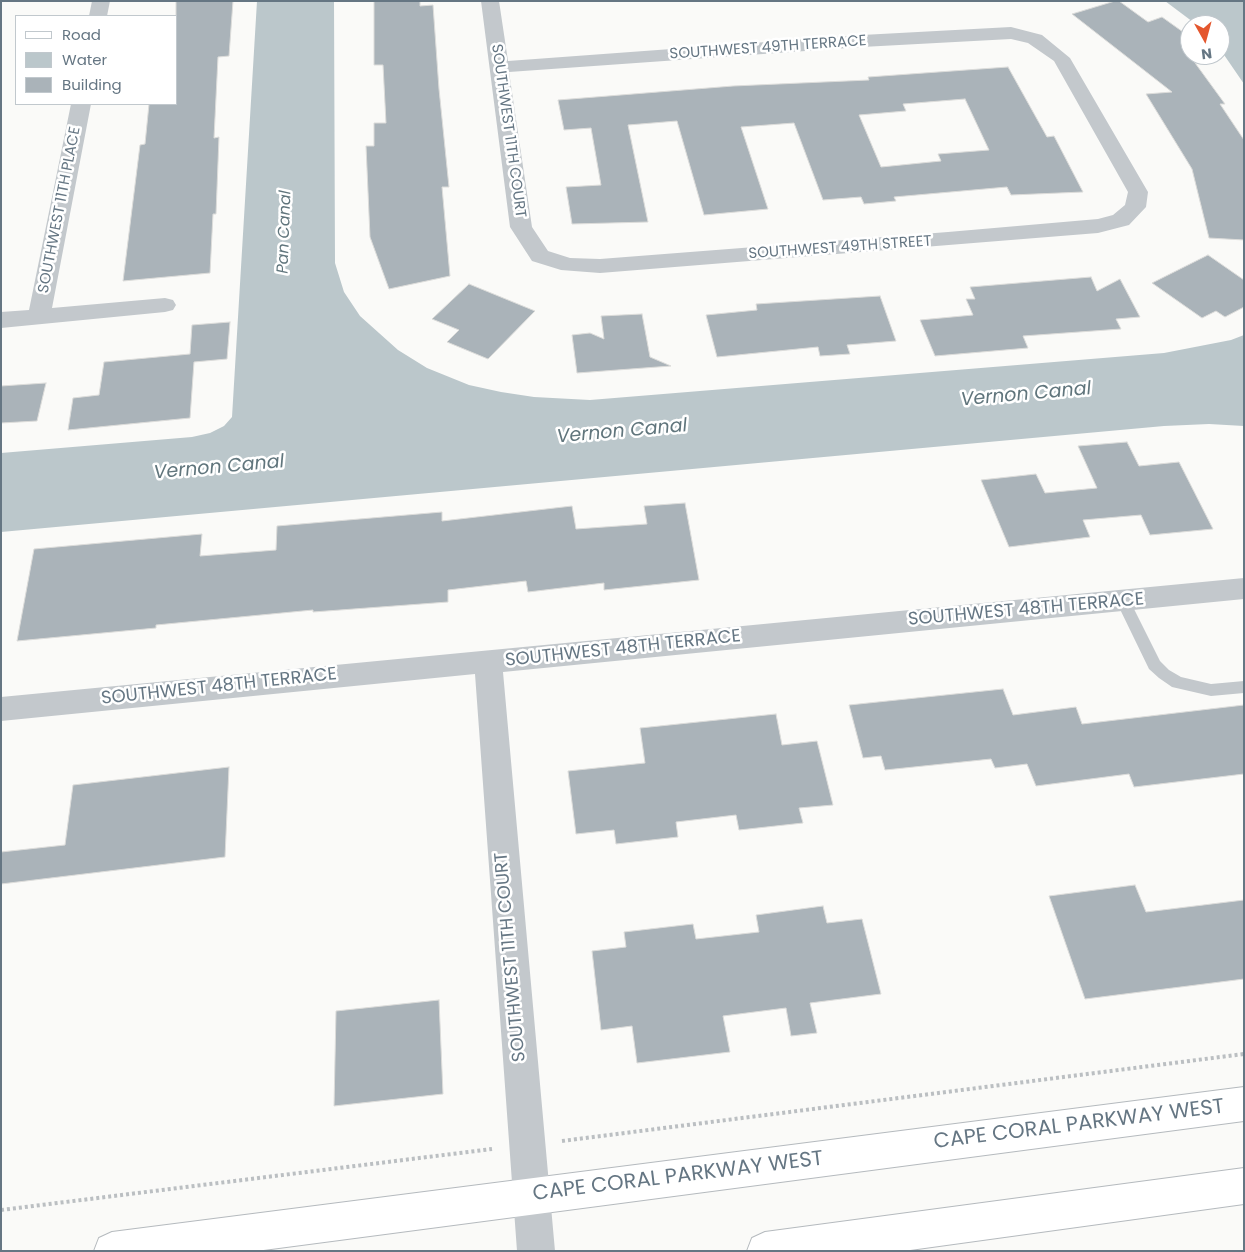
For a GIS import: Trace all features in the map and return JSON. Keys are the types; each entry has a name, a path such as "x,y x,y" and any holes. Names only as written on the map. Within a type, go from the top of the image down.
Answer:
{"main road":[{"name":"CAPE CORAL PARKWAY WEST","path":"112,1251 1244,1104"},
{"path":"765,1251 1244,1186"}],"street":[{"path":"98,15 101,1"},
{"name":"SOUTHWEST 11TH COURT","path":"490,1 521,227 540,256"},
{"name":"SOUTHWEST 49TH TERRACE","path":"500,67 882,40 1011,33 1035,39 1061,58 1138,192 1135,208"},
{"name":"SOUTHWEST 11TH PLACE","path":"39,317 81,105"},
{"name":"SOUTHWEST 49TH STREET","path":"540,256 569,265 600,266 928,241 1098,226 1121,220 1135,208"},
{"name":"SOUTHWEST 11TH PLACE","path":"1,320 165,305"},
{"name":"SOUTHWEST 48TH TERRACE","path":"1,708 315,677 488,663 580,652 1244,588"},
{"name":"SOUTHWEST 11TH COURT","path":"488,663 536,1251"}],"lane":[{"path":"1122,600 1154,665 1164,674 1176,682 1211,690 1244,687"}],"path":[{"path":"1,1210 1244,1054"}],"water":[{"path":"257,1 334,1 335,263 344,292 360,316 398,350 427,368 469,385 501,392 534,397 590,400 1164,353 1231,340 1244,335 1244,426 1209,424 1164,426 1,532 1,453 192,437 210,433 224,426 232,417"},
{"path":"1165,1 1244,1 1244,84 1230,64 1230,15 1184,15"}],"building":[{"path":"176,1 233,1 229,56 218,57 214,138 219,137 216,214 213,214 210,273 123,281 140,145 145,144 149,105 178,105 178,15 176,15"},
{"path":"374,1 420,1 420,6 433,5 449,187 442,187 450,276 389,289 370,237 366,146 374,146 374,123 386,123 383,65 374,65"},
{"path":"1119,1 1148,22 1162,17 1180,30 1180,65 1197,65 1225,104 1220,104 1244,140 1244,240 1209,238 1192,169 1146,94 1172,92 1072,14"},
{"path":"1008,67 1047,137 1054,136 1083,192 1011,195 1007,187 894,197 896,201 864,204 861,197 823,200 794,123 741,127 768,209 704,215 677,121 628,125 648,222 572,224 566,187 601,185 591,128 564,130 558,100 733,86 869,80 868,77","holes":["965,99 989,150 938,154 941,161 881,167 859,115 906,111 903,104"]},
{"path":"1208,255 1244,280 1244,307 1225,317 1216,311 1202,318 1152,283"},
{"path":"1091,277 1097,291 1120,279 1140,317 1116,319 1121,329 1023,336 1028,348 935,356 920,320 973,315 966,299 975,299 970,287"},
{"path":"469,284 535,311 488,359 447,342 459,330 432,319"},
{"path":"880,296 896,341 847,345 850,354 820,356 818,347 717,357 706,315 757,310 756,304"},
{"path":"642,314 650,357 671,366 577,373 572,335 590,333 604,339 601,316"},
{"path":"230,322 227,359 194,362 190,418 68,430 73,398 99,395 104,362 190,354 192,325"},
{"path":"46,383 37,421 1,423 1,386"},
{"path":"1127,442 1139,466 1179,462 1213,529 1150,535 1141,515 1083,520 1090,537 1009,547 981,480 1036,474 1045,493 1097,488 1078,446"},
{"path":"685,503 699,580 604,590 604,583 528,592 526,581 448,590 448,602 313,612 313,610 156,625 156,628 17,641 34,549 202,534 200,556 276,550 277,526 442,512 442,521 572,506 576,529 647,524 644,506"},
{"path":"1003,689 1013,715 1076,707 1082,724 1244,705 1244,774 1134,787 1129,774 1036,786 1027,764 995,768 991,759 885,770 881,756 863,758 849,705"},
{"path":"776,714 782,745 817,741 833,805 799,808 803,823 739,830 736,815 676,822 678,837 616,844 614,830 576,834 568,771 645,763 640,728"},
{"path":"229,767 225,857 1,884 1,852 65,845 73,785"},
{"path":"1135,885 1146,912 1244,900 1244,979 1085,999 1049,896"},
{"path":"823,906 827,923 862,919 881,994 810,1003 817,1033 791,1036 786,1008 723,1016 730,1052 637,1063 632,1026 601,1030 592,951 626,947 624,932 693,924 696,939 759,932 756,915"},
{"path":"439,1000 443,1094 334,1106 336,1011"}],"water label":[{"name":"Pan Canal","path":"285,232"},
{"name":"Vernon Canal","path":"1026,395"},
{"name":"Vernon Canal","path":"622,432"},
{"name":"Vernon Canal","path":"219,468"}]}
